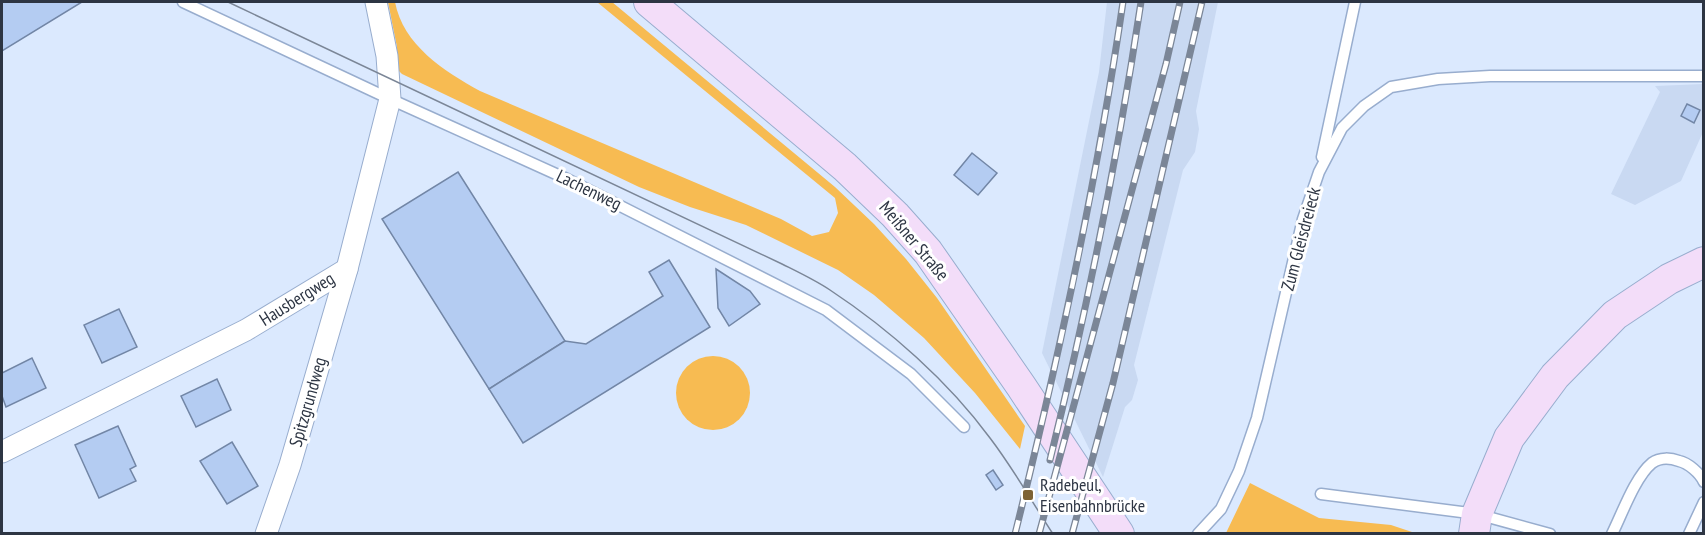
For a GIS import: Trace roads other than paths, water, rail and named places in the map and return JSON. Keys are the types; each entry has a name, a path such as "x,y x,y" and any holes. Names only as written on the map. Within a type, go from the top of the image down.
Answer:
{"main road":[{"name":"Meißner Straße","path":"649,2 845,167 895,215 928,252 1021,386 1119,534"},
{"path":"1476,524 1509,438 1555,376 1615,315 1669,279 1704,262"}],"street":[{"name":"Hausbergweg","path":"2,452 246,330 347,269 390,99 387,56 376,2"},
{"name":"Spitzgrundweg","path":"266,534 290,465 347,269"}],"lane":[{"name":"Lachenweg","path":"183,2 567,179 826,310 911,374 964,427"},
{"path":"1319,172 1355,2"},
{"name":"Zum Gleisdreieck","path":"1198,534 1221,509 1239,471 1257,418 1303,219 1319,172 1342,128 1364,106 1392,87 1438,79 1490,76 1704,76"},
{"path":"1612,534 1639,479 1653,462 1669,458 1685,462 1704,482"},
{"path":"1321,494 1476,524 1550,534"},
{"path":"1689,534 1704,502"}],"tram line":[{"path":"228,2 782,264 830,290 895,339 956,396 1015,473 1053,534"}],"railway":[{"path":"1015,534 1076,269 1123,2"},
{"path":"1050,460 1101,232 1141,2"},
{"path":"1039,534 1166,64 1180,2"},
{"path":"1072,534 1113,383 1202,2"}],"place":[{"name":"Radebeul, Eisenbahnbrücke","path":"1028,495"}]}
